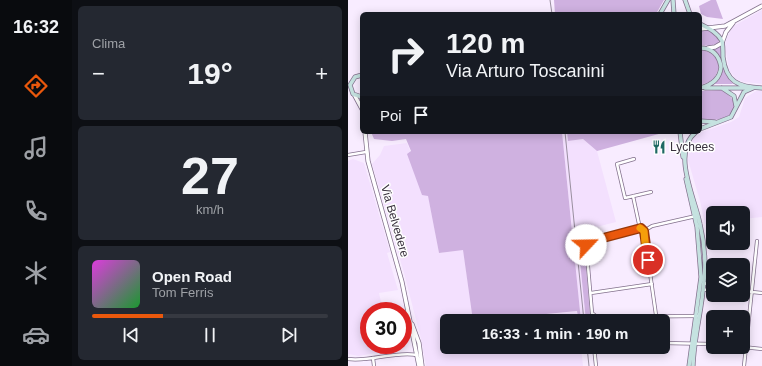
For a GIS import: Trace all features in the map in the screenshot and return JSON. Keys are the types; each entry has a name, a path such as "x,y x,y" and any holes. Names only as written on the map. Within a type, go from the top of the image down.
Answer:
{"main road":[{"path":"661,12 668,0"},
{"path":"673,0 674,12"},
{"path":"685,0 689,12"},
{"path":"702,25 716,33 722,43 724,63 730,78 739,84 754,88"},
{"path":"702,48 708,48 719,58 720,72 714,82 702,87"},
{"path":"360,76 350,80 350,92 355,96 360,97"},
{"path":"721,87 734,96 736,100 736,110"},
{"path":"702,88 762,88"},
{"path":"702,128 728,119 736,110 744,92 754,88"},
{"path":"702,121 718,122"},
{"path":"679,134 685,169 702,236 703,282 689,366"},
{"path":"685,169 685,147 690,137 694,134"},
{"path":"693,343 693,366"}],"street":[{"path":"702,28 725,26 762,6"},
{"path":"708,48 715,47 722,43 729,27 738,18"},
{"path":"355,96 360,105"},
{"name":"Via Belvedere","path":"365,134 366,152 401,276 406,302"},
{"path":"348,155 366,152"},
{"path":"634,159 616,164 625,198 651,192"},
{"path":"633,196 641,228 644,231 656,314"},
{"path":"644,231 652,226 697,216"},
{"path":"593,314 586,243 641,228"},
{"path":"749,310 757,241"},
{"path":"591,294 652,284"},
{"path":"702,290 706,290"},
{"path":"752,292 762,294"},
{"path":"670,315 698,316"},
{"name":"Via Belvedere","path":"412,323 417,337 421,366"},
{"name":"Via Belvedere","path":"412,330 417,355 421,366"},
{"path":"348,359 373,358 398,354 417,355 417,337"},
{"path":"670,343 706,344"},
{"path":"750,348 762,349"},
{"path":"595,354 596,366"},
{"path":"744,354 744,366"},
{"path":"373,358 374,366"}],"shaded area":[{"path":"554,0 664,0 657,12 555,12"},
{"path":"711,0 716,0 723,19 707,17 702,14 699,6"},
{"path":"762,10 762,84 744,82 736,79 729,70 725,46 726,40 732,27"},
{"path":"702,30 707,30 712,33 719,41 718,43 710,46 702,45"},
{"path":"721,46 725,73 733,84 713,84 719,70 720,61 717,53 712,49"},
{"path":"702,51 711,53 717,61 719,68 713,81 702,84"},
{"path":"721,90 725,92 734,102 734,109 732,113 722,119 702,120 702,91"},
{"path":"756,91 762,91 762,217 750,218 750,206 706,206 705,224 688,160 690,145 693,139 699,134 702,134 702,132 731,122 739,117 745,98"},
{"path":"372,134 562,134 580,314 578,314 577,311 546,314 472,314 463,250 439,253 428,196 422,195 407,154 411,151 406,139 392,141 374,139"},
{"path":"562,134 567,134 568,141 583,139 597,151 616,222 577,232 585,314 580,314"},
{"path":"567,134 659,134 597,151 583,139 568,141"},
{"path":"407,143 428,195 439,253 463,249 472,314 440,314 440,354 582,354 583,366 426,366 412,302 372,164 380,155 384,146"},
{"path":"353,159 364,163 390,252 387,253 398,290 379,293 381,302 360,302 360,354 370,354 359,356 348,354 348,161"},
{"path":"583,230 590,314 585,314 577,232"},
{"path":"578,311 578,314 550,314"}],"railway":[{"path":"550,0 552,12"},
{"path":"565,134 583,314"},
{"path":"588,354 589,366"}],"slow traffic":[{"path":"640,228 644,231 645,243"}],"place":[{"name":"Lychees","path":"659,147"}],"route":[{"path":"586,245 588,242 641,228 644,231 648,260"}]}
